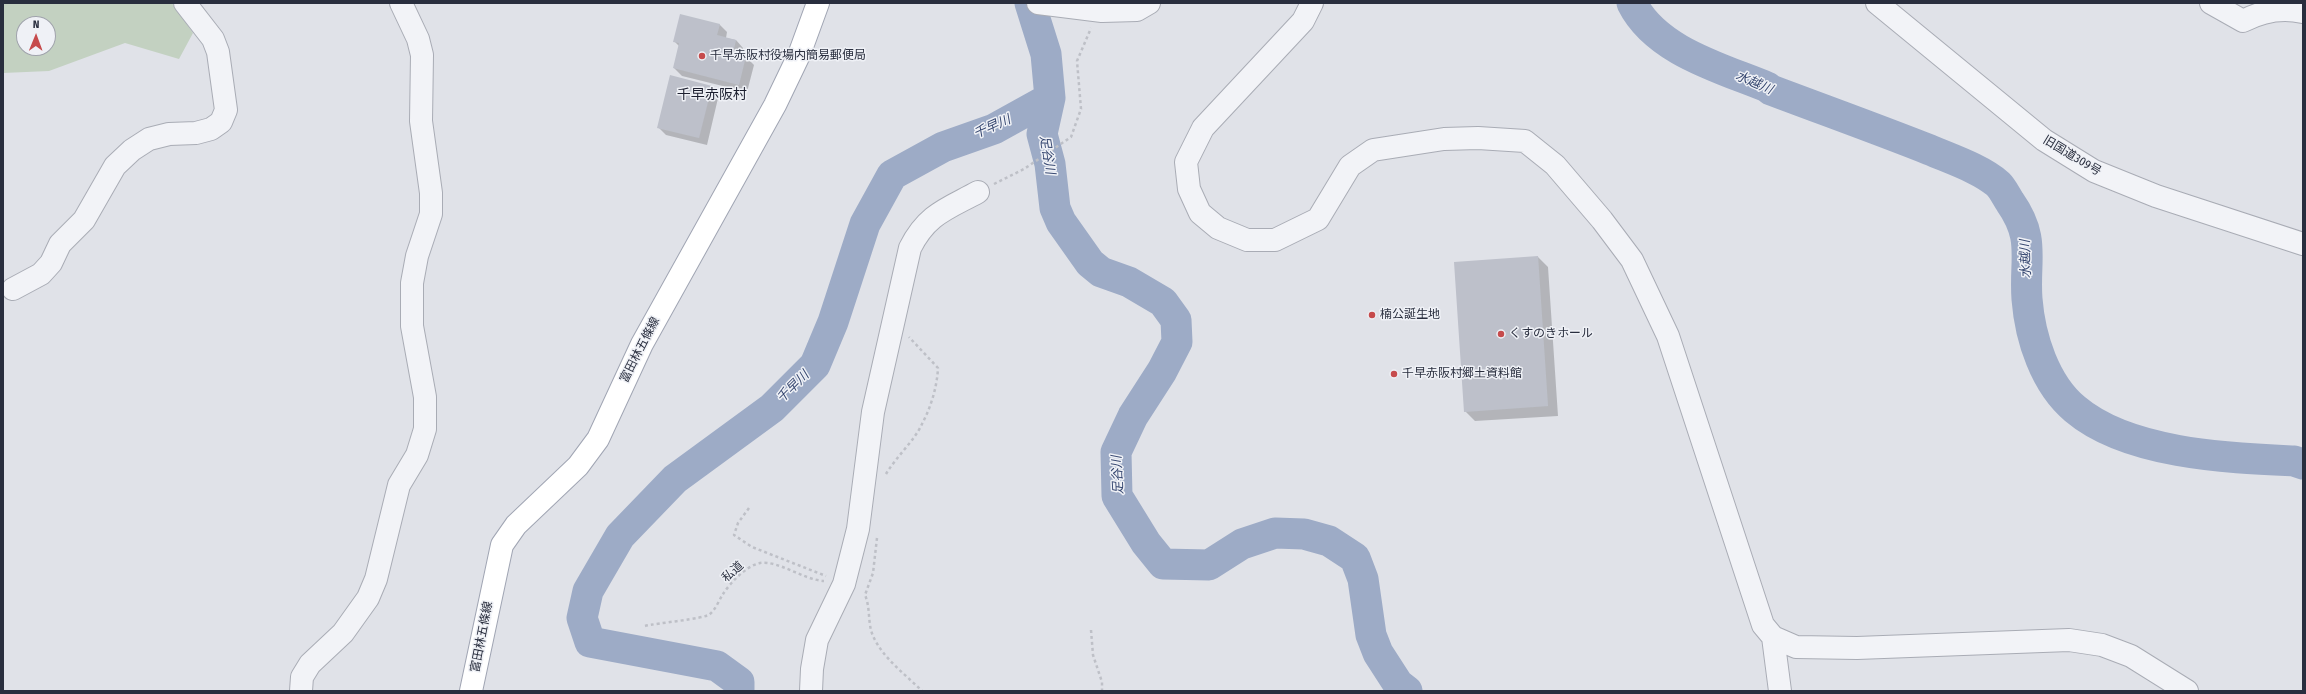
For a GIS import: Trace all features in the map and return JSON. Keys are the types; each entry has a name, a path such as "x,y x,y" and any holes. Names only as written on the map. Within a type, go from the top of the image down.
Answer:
{"main road":[{"name":"富田林五條線","path":"471,691 502,545 516,526 578,466 598,440 642,344 775,105 799,54 818,3"}],"street":[{"path":"13,289 41,274 51,263 60,244 84,220 115,166 132,150 150,139 169,134 196,133 211,129 221,122 226,110 218,52 213,39 185,3"},
{"path":"301,691 302,677 310,664 343,633 368,598 376,579 400,485 417,455 425,430 425,397 412,326 412,283 417,256 431,214 431,193 421,122 422,55 418,39 401,3"},
{"path":"1041,3 1137,10 1149,3"},
{"path":"1312,3 1303,21 1203,128 1186,162 1189,189 1200,213 1218,228 1247,240 1275,240 1318,219 1350,166 1373,150 1420,141 1478,138 1525,141 1555,165 1602,220 1632,260 1668,336 1763,625 1773,637 1796,647 1857,648 2069,640 2102,645 2131,656 2187,691"},
{"name":"旧国道309号","path":"1877,3 2044,140 2094,171 2156,196 2303,244"},
{"path":"2211,3 2243,21 2260,13 2290,9 2303,12"},
{"path":"811,691 812,669 817,640 846,580 858,529 873,412 910,248 919,231 931,218 978,192"},
{"path":"1773,637 1780,691"}],"path":[{"path":"978,192 1024,170 1071,137 1081,109 1077,61 1092,24 1104,7"},
{"path":"882,481 894,460 922,425 937,383 938,368 894,321"},
{"name":"私道","path":"750,508 738,523 734,535 752,547 824,576 846,580"},
{"path":"877,536 873,573 865,596 869,603 873,637 889,658 922,691"},
{"name":"私道","path":"645,626 666,621 704,618 711,614 724,592 743,573 750,567 762,563 783,567 804,577 846,580"},
{"path":"1091,630 1093,655 1102,682 1102,691"}],"green space":[{"path":"3,3 172,3 193,33 179,59 125,43 49,71 3,73"}],"building":[{"path":"680,14 720,24 717,35 736,40 733,53 746,56 739,85 673,68 679,43 673,42"},
{"path":"670,75 712,86 699,138 657,128"},
{"name":"くすのきホール","path":"1538,256 1548,406 1464,412 1454,262"}],"waterway":[{"name":"足谷川","path":"1030,3 1046,54 1050,98 1042,134 1050,164 1055,208 1061,222 1090,263 1101,272 1129,282 1163,302 1176,320 1177,342 1162,371 1133,416 1116,452 1117,496 1146,543 1163,564 1209,565 1242,544 1275,533 1304,534 1329,541 1355,558 1363,579 1371,635 1378,653 1398,684 1407,691"},
{"name":"水越川","path":"1632,3 1643,20 1657,34 1673,46 1691,56 1771,90 1930,150 1975,169 1998,184 2018,215 2026,238 2027,299 2032,329 2041,359 2055,387 2064,399 2075,409 2097,424 2122,436 2150,444 2180,451 2210,455 2294,461 2303,464"},
{"name":"千早川","path":"739,691 739,682 717,666 590,642 582,618 588,591 620,536 675,479 772,408 815,365 833,322 865,224 892,175 943,147 994,129 1050,98"}],"place":[{"name":"千早赤阪村役場内簡易郵便局","path":"702,56"},
{"name":"楠公誕生地","path":"1372,315"},
{"name":"くすのきホール","path":"1501,334"},
{"name":"千早赤阪村郷土資料館","path":"1394,374"}],"district":[{"name":"千早赤阪村","path":"712,95"}]}
